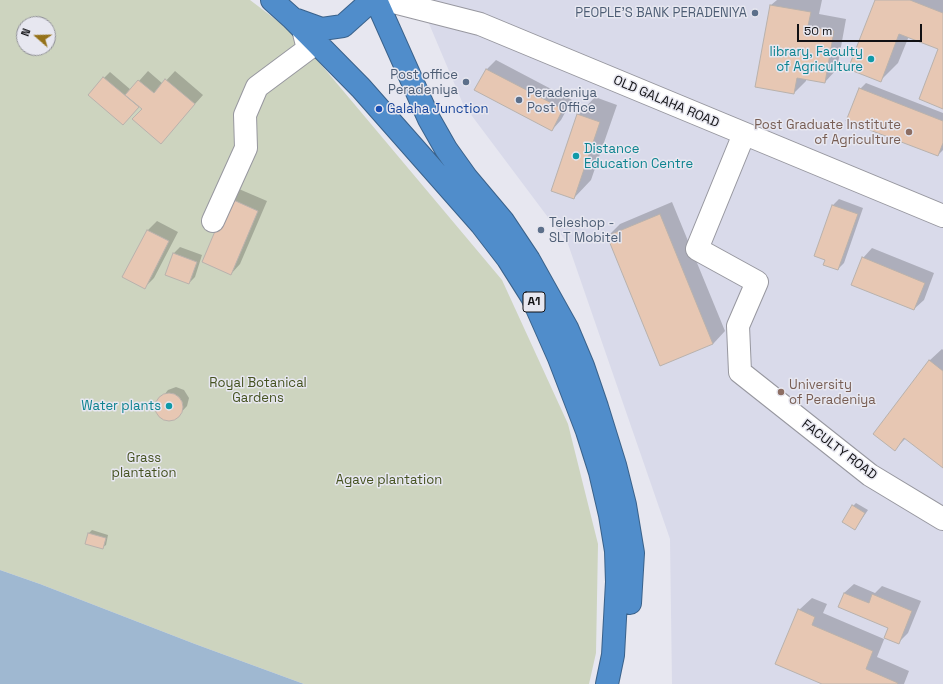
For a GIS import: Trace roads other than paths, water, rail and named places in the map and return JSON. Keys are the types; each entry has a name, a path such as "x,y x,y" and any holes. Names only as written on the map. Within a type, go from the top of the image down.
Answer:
{"highway":[{"path":"297,23 322,29 343,26 372,0"},
{"name":"A1","path":"376,0 429,120 466,177 503,221 529,260 566,328 597,406 617,472 625,505 633,553 627,655 617,684"},
{"name":"A1","path":"273,1 297,23 361,88 481,224 508,259 532,297 559,358 587,431 600,472 610,515 616,551 616,582 613,655 607,684"}],"lane":[{"name":"OLD GALAHA ROAD","path":"386,0 480,24 943,216"},
{"path":"213,221 246,148 245,114 257,87 308,49 297,23"},
{"name":"FACULTY ROAD","path":"744,134 697,249 757,282 738,326 740,372 870,474 943,519"}],"water":[{"path":"0,570 40,584 195,644 304,684 0,684"}],"place":[{"name":"PEOPLE'S BANK PERADENIYA","path":"755,13"},
{"name":"library, Faculty of Agriculture","path":"871,59"},
{"name":"Post office Peradeniya","path":"466,82"},
{"name":"Peradeniya Post Office","path":"519,100"},
{"name":"Galaha Junction","path":"379,109"},
{"name":"Post Graduate Institute of Agriculture","path":"909,132"},
{"name":"Distance Education Centre","path":"576,156"},
{"name":"Teleshop - SLT Mobitel","path":"541,230"},
{"name":"University of Peradeniya","path":"781,392"},
{"name":"Water plants","path":"169,406"}],"park label":[{"name":"Royal Botanical Gardens","path":"258,390"},
{"name":"Grass plantation","path":"144,466"},
{"name":"Agave plantation","path":"389,480"}]}
